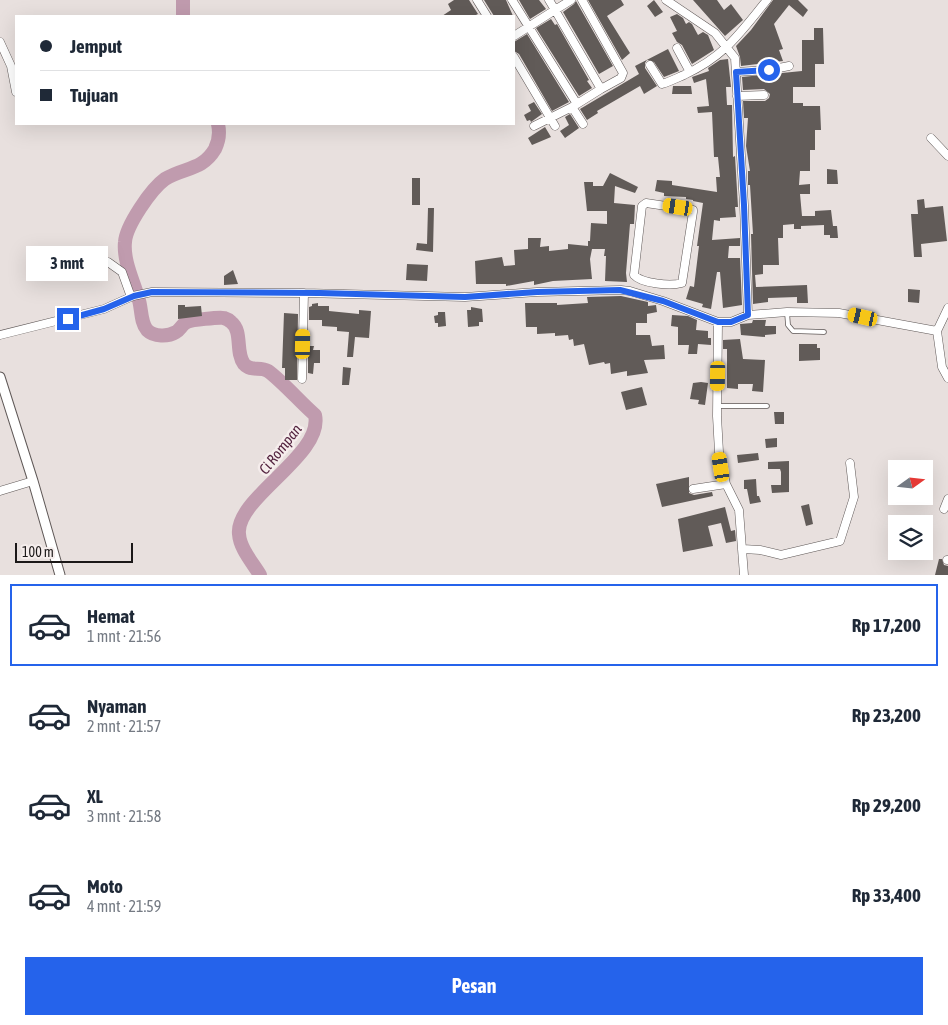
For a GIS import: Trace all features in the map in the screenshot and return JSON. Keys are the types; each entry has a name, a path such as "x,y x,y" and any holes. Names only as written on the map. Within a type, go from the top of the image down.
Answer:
{"street":[{"path":"477,0 484,15"},
{"path":"512,0 574,105 582,124"},
{"path":"549,0 601,89"},
{"path":"515,35 571,0"},
{"path":"534,126 621,78 623,73 582,0"},
{"path":"666,0 715,33 735,58 744,205 748,315"},
{"path":"650,65 662,84 690,72 716,57 728,47 766,0"},
{"path":"0,42 14,64 15,78"},
{"path":"677,48 690,72"},
{"path":"736,72 769,70 789,66"},
{"path":"517,70 555,126"},
{"path":"737,96 764,95"},
{"path":"931,138 948,156"},
{"path":"663,301 670,286 684,282 694,212 692,210 646,203 642,206 634,275 639,279 670,286"},
{"path":"108,262 122,272 135,296"},
{"path":"0,335 104,309 135,296 152,292 465,297 537,292 620,290 663,301 718,322 731,322 748,315 787,312 839,313 938,331"},
{"path":"302,379 304,293"},
{"path":"948,308 938,331 942,367 948,378"},
{"path":"718,322 717,406 719,452 726,484 739,510 744,575"},
{"path":"0,377 60,575"},
{"path":"743,549 760,550 781,555 840,541 854,497 850,463"},
{"path":"0,491 33,481"},
{"path":"693,490 726,484"},
{"path":"944,509 948,499"}],"lane":[{"path":"787,312 789,329 793,331 824,332"},
{"path":"717,406 767,406"}],"building":[{"path":"454,0 469,0 478,14 444,15 451,10 448,4"},
{"path":"484,0 506,0 513,15 493,15"},
{"path":"519,0 539,0 546,9 530,19"},
{"path":"588,0 621,0 624,5 607,16 630,53 622,60"},
{"path":"654,0 663,12 655,17 647,6"},
{"path":"693,0 717,0 724,10 731,4 743,20 725,36"},
{"path":"773,0 798,0 808,10 803,17 789,5 774,24 783,49 779,50 783,61 741,66 736,46 751,30"},
{"path":"576,1 613,66 599,74 563,12"},
{"path":"677,14 683,18 686,24 689,22 692,24 698,35 703,32 708,35 714,50 692,64 682,45 677,42 672,33 677,31 670,17"},
{"path":"551,19 555,25 557,24 592,88 579,96 536,28"},
{"path":"814,28 823,28 824,64 815,64 815,87 793,87 793,103 803,103 803,106 820,106 821,130 815,130 815,150 810,150 810,171 800,171 799,185 810,184 810,194 800,194 802,216 815,216 815,211 831,210 833,226 837,226 838,238 830,238 830,235 824,235 824,225 801,226 801,229 794,229 794,224 783,225 783,238 778,238 779,265 763,265 763,274 755,275 756,287 807,285 808,303 797,303 797,297 768,298 768,302 753,304 751,234 753,234 750,185 748,185 748,171 750,171 746,146 748,118 744,118 743,101 765,101 769,98 770,94 764,89 743,90 742,77 802,71 802,40 814,40"},
{"path":"527,34 569,102 552,111 519,54 515,52 515,41"},
{"path":"668,49 679,71 664,77 654,62 647,60 645,68 657,86 644,94 640,86 597,111 598,113 587,120 580,109 639,74 635,66"},
{"path":"728,59 731,87 726,87 727,105 732,105 733,157 735,156 738,207 735,207 736,217 720,218 720,221 714,220 712,240 740,238 740,246 729,246 728,258 740,258 742,305 723,308 720,272 717,272 711,309 702,307 703,304 686,299 690,286 694,287 703,203 686,199 686,197 664,196 664,193 655,191 657,180 672,181 672,185 717,192 716,177 720,177 718,157 714,157 712,112 698,113 697,107 709,106 706,79 694,83 692,77 709,71 708,68 720,60"},
{"path":"673,86 691,86 692,94 672,94"},
{"path":"534,102 542,114 531,122 530,120 527,121 524,115 531,111 528,105"},
{"path":"570,114 579,128 565,138 560,131 569,125 565,117"},
{"path":"545,127 551,137 532,145 528,138"},
{"path":"827,169 837,170 838,184 827,184"},
{"path":"610,173 638,187 635,193 615,186 614,203 635,205 634,224 630,224 627,282 605,281 605,249 592,249 590,259 592,279 553,281 534,285 534,281 506,286 506,284 476,284 475,261 502,257 504,266 515,265 514,250 528,249 528,238 541,238 540,247 549,246 549,251 568,249 568,244 588,246 591,223 607,224 607,211 587,211 584,182 593,182 593,186 603,186"},
{"path":"412,178 420,178 420,205 412,205"},
{"path":"924,199 925,208 943,206 947,241 921,244 922,257 914,257 911,214 918,214 917,200"},
{"path":"428,208 434,208 433,252 416,250 417,243 427,244"},
{"path":"407,264 428,265 427,281 406,280"},
{"path":"233,270 238,284 224,285 224,276"},
{"path":"908,289 920,290 919,303 908,302"},
{"path":"621,296 648,302 648,306 656,305 657,312 647,314 647,323 636,323 636,335 650,335 652,346 664,345 665,359 644,360 648,373 627,376 627,371 611,374 610,363 605,364 604,362 589,365 584,344 574,346 573,339 569,340 568,335 555,336 555,333 537,334 537,327 526,327 525,303 557,303 557,305 588,303 587,297"},
{"path":"318,303 318,306 329,306 329,311 359,314 359,310 371,311 369,338 355,337 353,357 347,357 349,332 337,331 337,327 322,326 322,320 309,320 309,307 312,304"},
{"path":"178,305 185,305 185,307 201,306 202,316 178,319"},
{"path":"471,307 482,309 483,322 479,322 479,326 468,327 467,310 471,310"},
{"path":"438,312 445,312 446,326 438,327 438,323 435,323 434,316 438,315"},
{"path":"284,313 298,314 297,380 285,380 285,368 282,368"},
{"path":"672,315 688,316 697,320 696,330 708,331 711,345 698,344 697,354 688,354 689,345 678,345 678,327 671,326"},
{"path":"753,320 766,320 765,326 776,326 776,334 765,335 765,337 741,335 740,324 752,323"},
{"path":"740,339 743,359 765,360 763,392 752,391 753,384 738,384 738,389 727,388 727,349 723,349 723,340"},
{"path":"799,344 817,344 817,348 820,348 820,360 799,361"},
{"path":"308,346 314,346 313,350 320,350 320,363 314,363 313,374 308,373"},
{"path":"343,367 351,368 349,385 342,385"},
{"path":"693,383 708,383 705,405 698,404 699,400 690,399"},
{"path":"642,387 647,405 626,410 621,392"},
{"path":"774,412 784,412 784,424 775,424"},
{"path":"777,438 777,447 766,448 765,439"},
{"path":"758,453 759,460 738,463 737,455"},
{"path":"789,461 789,492 772,493 771,485 781,485 781,472 780,469 768,469 768,462"},
{"path":"689,477 689,493 694,495 712,492 713,496 662,507 656,484"},
{"path":"756,479 757,496 759,496 761,502 750,504 747,489 744,489 744,480"},
{"path":"809,504 813,524 806,526 801,506"},
{"path":"725,507 731,531 735,530 736,541 726,543 721,523 708,526 713,546 683,552 678,519"},
{"path":"939,559 942,559 944,565 948,566 948,575 935,575"}],"waterway":[{"name":"Ci Rompan","path":"183,0 183,15"},
{"name":"Ci Rompan","path":"218,125 218,140 210,156 198,165 165,179 146,199 126,235 125,249 143,323 147,330 157,335 173,334 190,321 217,318 227,319 235,326 237,331 241,359 244,364 250,368 268,371 315,415 314,430 306,445 294,461 250,506 241,520 240,540 247,556 260,575"}],"route":[{"path":"68,319 104,309 134,296 152,292 320,293 465,297 537,292 620,290 630,291 663,301 718,322 731,322 748,315 736,72 769,70"}]}
